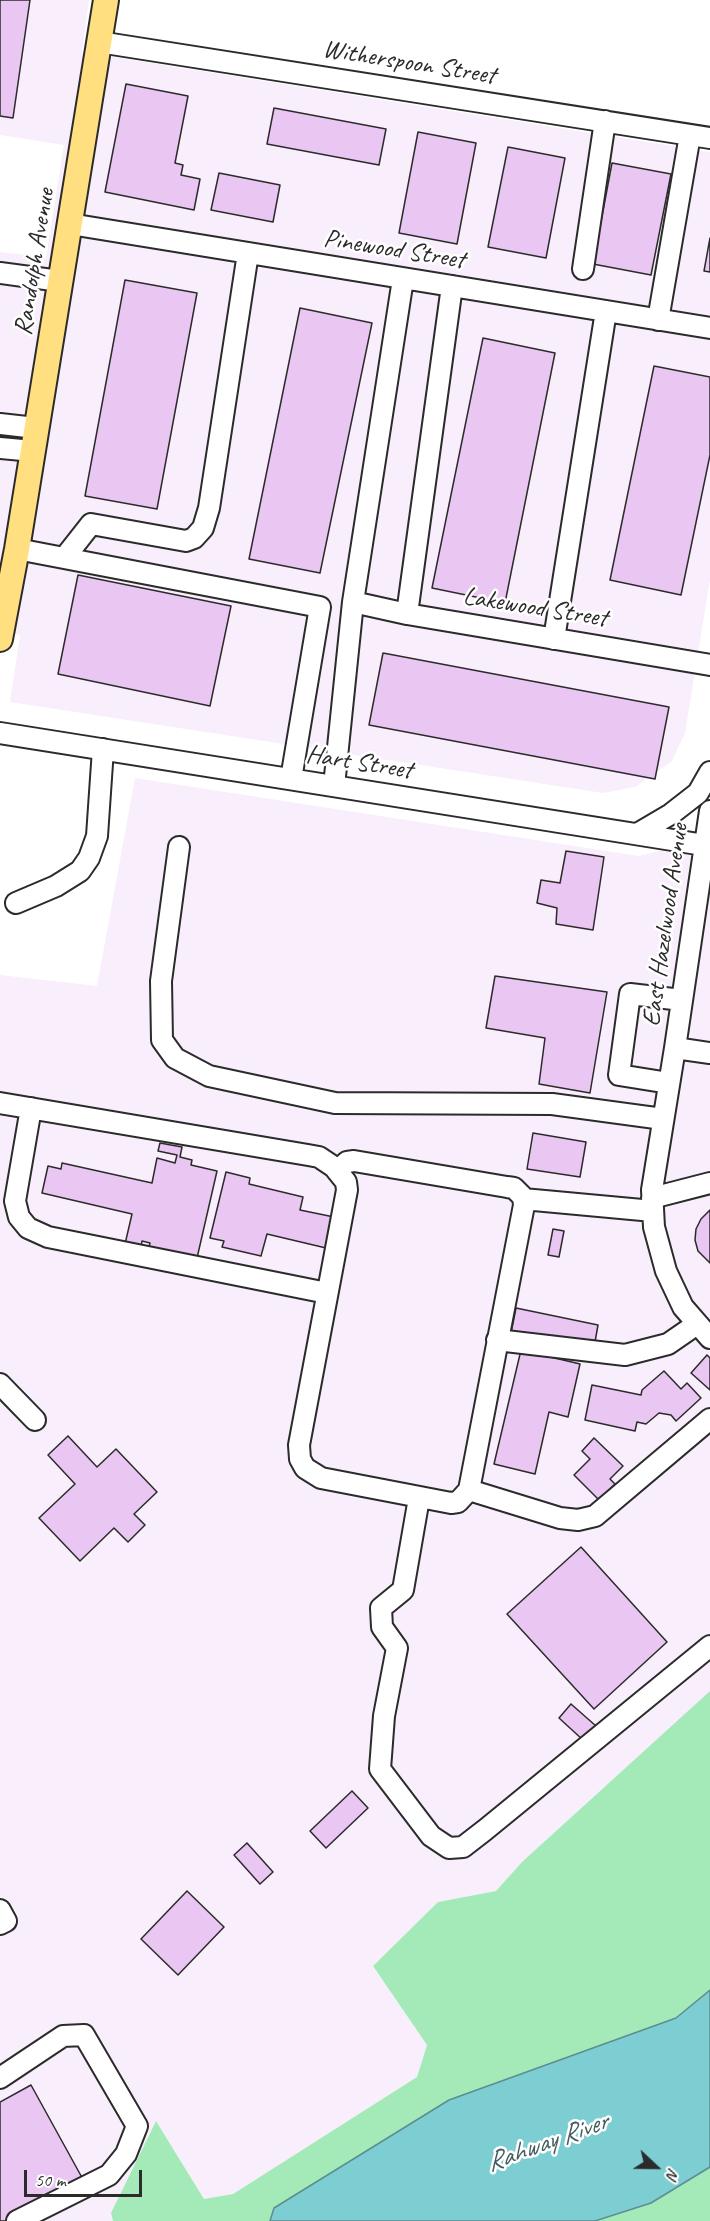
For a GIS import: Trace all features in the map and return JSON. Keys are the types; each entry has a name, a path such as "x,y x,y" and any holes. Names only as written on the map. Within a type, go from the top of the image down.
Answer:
{"main road":[{"name":"Randolph Avenue","path":"0,639 17,549 106,0"}],"street":[{"name":"Witherspoon Street","path":"99,42 710,138"},
{"path":"583,269 605,121"},
{"path":"658,320 690,135"},
{"name":"Pinewood Street","path":"70,224 710,328"},
{"path":"65,557 91,524 186,541 194,538 203,528 209,508 248,253"},
{"path":"0,273 60,281"},
{"path":"334,786 353,602 403,279"},
{"path":"407,614 452,286"},
{"path":"554,639 606,311"},
{"path":"0,424 35,440"},
{"path":"0,447 35,440"},
{"path":"17,549 320,607 291,779"},
{"name":"Lakewood Street","path":"353,602 407,614 710,665"},
{"name":"Hart Street","path":"0,733 707,845"},
{"path":"16,903 56,886 80,872 89,858 97,836 103,749"},
{"name":"East Hazelwood Avenue","path":"636,834 671,814 698,793 710,772"},
{"name":"East Hazelwood Avenue","path":"704,1331 683,1307 666,1271 654,1227 652,1190 707,845 710,811"},
{"path":"180,847 161,981 162,1040 175,1058 209,1076 335,1102 552,1104 663,1119"},
{"path":"669,1083 619,1075 630,994 682,1000"},
{"path":"675,1048 710,1053"},
{"path":"0,1103 308,1155 326,1161 345,1182 347,1190 298,1445 302,1464 321,1478 451,1503 458,1502 469,1491 524,1205 523,1199 514,1188 354,1161 347,1162 337,1171"},
{"path":"31,1108 15,1201 19,1218 28,1228 48,1236 327,1293"},
{"path":"523,1199 653,1204 710,1183"},
{"path":"497,1340 625,1355 668,1344 704,1331"},
{"path":"0,1384 34,1420"},
{"path":"469,1491 560,1518 579,1520 595,1516 710,1419"},
{"path":"419,1497 403,1590 381,1608 382,1627 397,1648 384,1716 380,1769 431,1836 449,1848 463,1847 485,1830 710,1646"},
{"path":"0,1910 6,1921 0,1924"},
{"path":"0,2078 63,2036 84,2035 137,2126 126,2154 109,2175 17,2221"}],"shaded area":[{"path":"0,0 89,0 82,52 710,152 710,580 685,733 672,761 635,787 603,793 10,702 20,635 0,632 0,252 46,257 64,145 0,135"},
{"path":"135,778 639,856 685,844 710,822 710,1691 522,1862 496,1891 438,1902 373,1966 427,2045 417,2077 233,2194 204,2199 156,2121 111,2213 113,2221 0,2221 0,975 97,986"}],"green space":[{"path":"710,1691 710,1990 676,2018 449,2100 274,2208 270,2221 113,2221 111,2213 156,2121 204,2199 233,2194 417,2077 427,2045 373,1966 438,1902 496,1891 522,1862"},
{"path":"710,2167 710,2221 595,2221 651,2203"}],"water":[{"name":"Rahway River","path":"710,1990 710,2167 651,2203 595,2221 270,2221 274,2208 449,2100 676,2018"}],"building":[{"path":"0,0 30,0 13,118 0,116"},
{"path":"126,84 188,96 175,163 183,165 181,175 200,179 194,210 105,192"},
{"path":"274,108 386,129 379,165 267,144"},
{"path":"418,132 476,143 457,244 399,233"},
{"path":"508,147 565,158 546,258 488,247"},
{"path":"612,163 671,174 651,275 593,264"},
{"path":"219,173 280,185 273,222 211,210"},
{"path":"710,238 710,272 704,271"},
{"path":"125,280 197,293 157,509 85,496"},
{"path":"300,308 372,323 320,573 249,559"},
{"path":"483,338 555,353 505,603 432,588"},
{"path":"654,366 710,377 710,455 681,595 610,580"},
{"path":"78,575 231,606 210,706 58,674"},
{"path":"383,653 669,707 655,779 369,725"},
{"path":"566,851 604,857 593,930 556,924 557,908 537,903 541,880 560,883"},
{"path":"495,976 607,992 590,1093 539,1084 545,1038 486,1028"},
{"path":"533,1133 586,1142 580,1177 527,1169"},
{"path":"160,1143 182,1147 180,1157 192,1160 191,1165 217,1171 197,1258 149,1247 150,1243 142,1241 141,1247 125,1244 132,1214 42,1193 48,1166 61,1169 62,1163 152,1183 157,1158 175,1163 177,1155 158,1151"},
{"path":"226,1172 250,1178 249,1184 303,1197 300,1210 334,1217 326,1248 267,1234 261,1256 222,1247 224,1241 210,1238"},
{"path":"710,1210 710,1263 698,1251 695,1240 696,1229 701,1219"},
{"path":"553,1229 564,1231 559,1257 548,1255"},
{"path":"516,1308 598,1325 595,1342 582,1339 580,1347 511,1333"},
{"path":"521,1350 580,1364 568,1417 549,1412 535,1474 494,1464"},
{"path":"707,1355 710,1358 710,1390 691,1373"},
{"path":"664,1371 681,1389 687,1383 701,1398 676,1421 671,1415 659,1413 646,1424 637,1422 635,1431 585,1420 592,1385 641,1395 642,1390"},
{"path":"68,1436 97,1467 116,1449 157,1492 134,1514 145,1525 128,1542 114,1528 80,1561 39,1518 75,1484 48,1455"},
{"path":"594,1438 623,1466 610,1479 615,1484 599,1500 574,1475 590,1459 582,1451"},
{"path":"581,1547 667,1642 594,1709 507,1614"},
{"path":"571,1704 596,1726 583,1740 559,1718"},
{"path":"352,1791 368,1808 326,1848 310,1831"},
{"path":"247,1843 273,1872 260,1884 234,1855"},
{"path":"187,1891 224,1927 178,1975 141,1939"},
{"path":"31,2085 85,2183 15,2221 0,2221 0,2102"}]}
